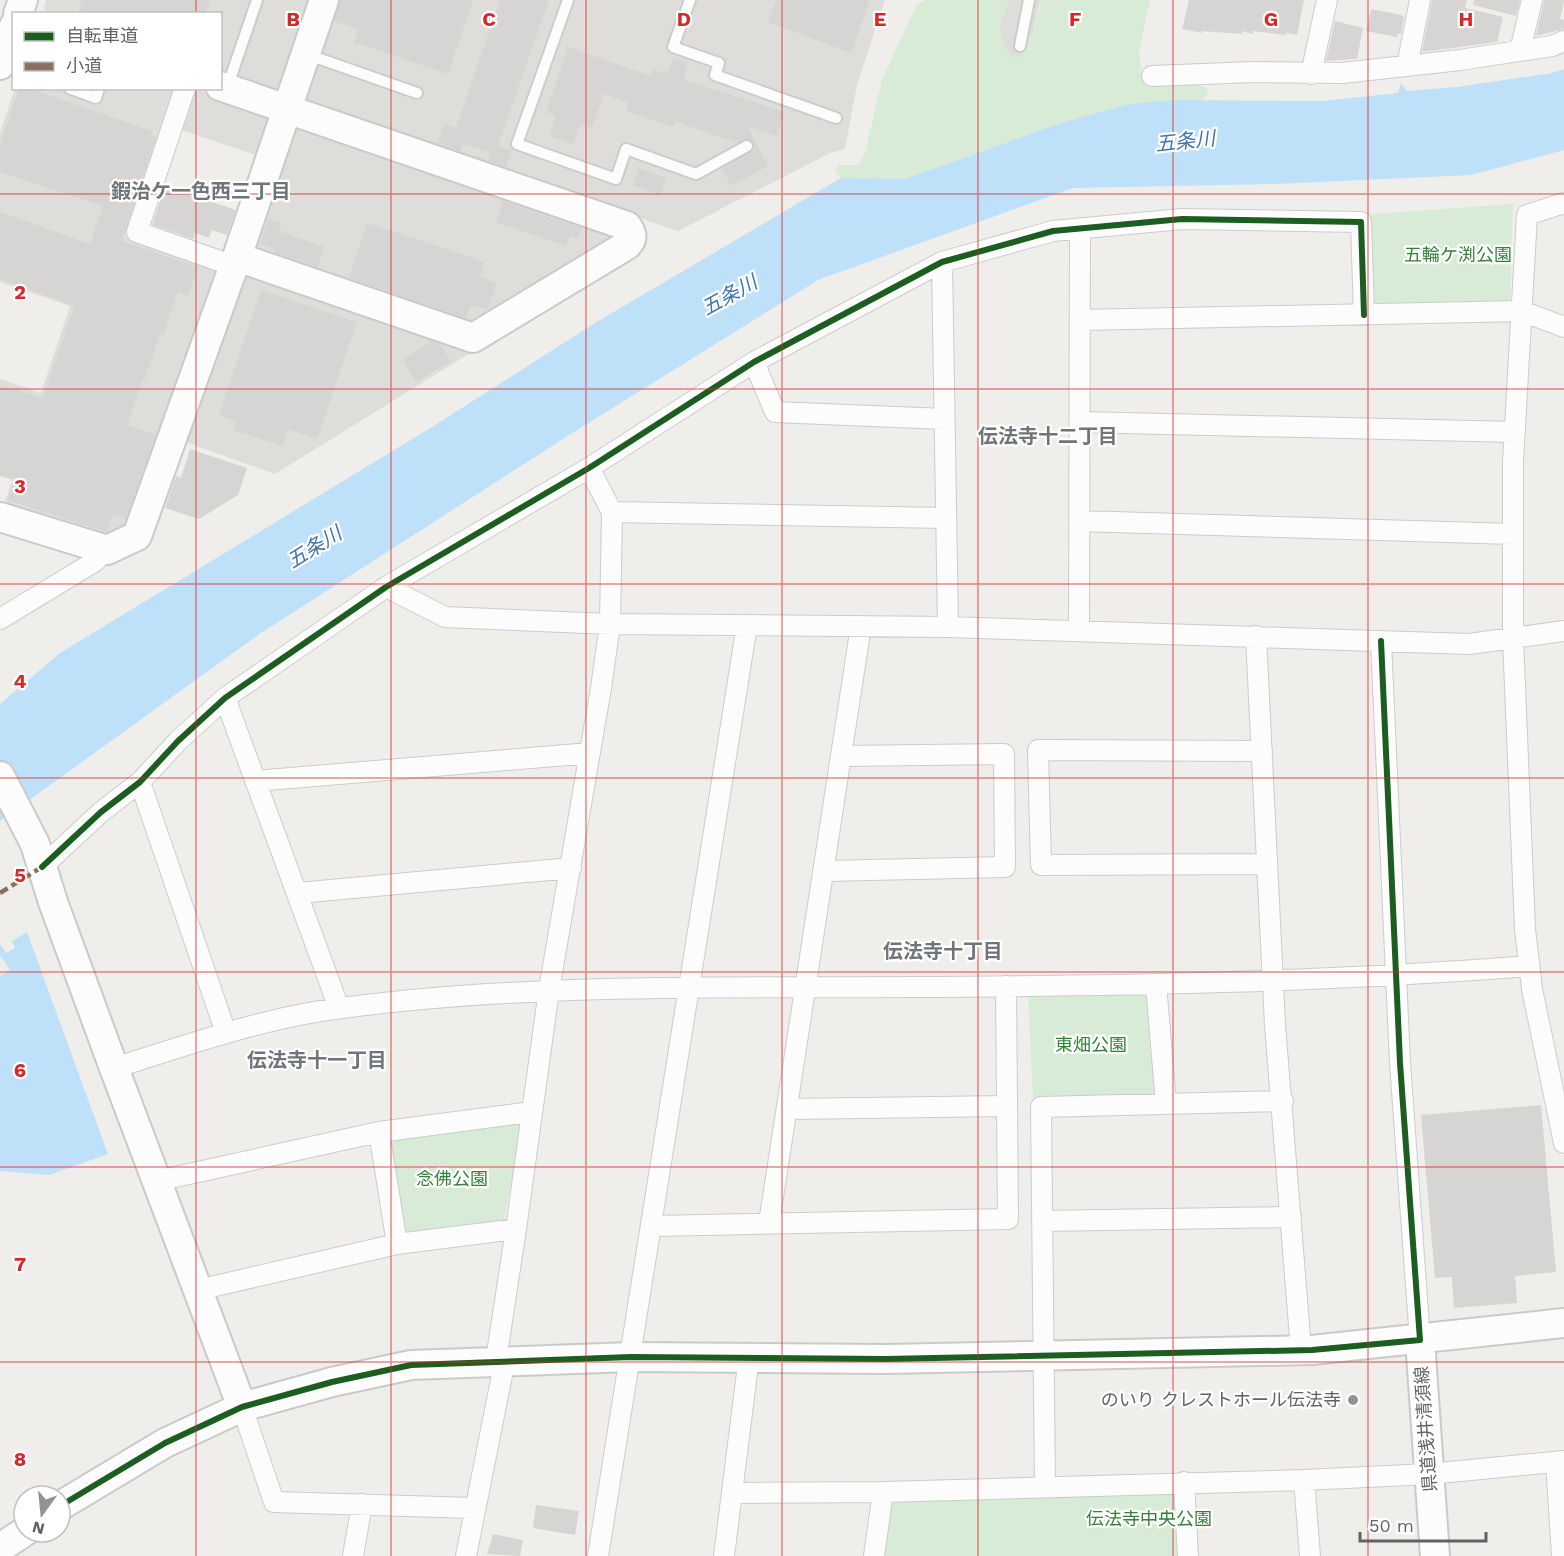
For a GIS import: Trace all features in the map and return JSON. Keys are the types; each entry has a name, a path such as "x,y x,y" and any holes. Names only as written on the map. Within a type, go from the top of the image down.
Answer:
{"street":[{"path":"0,619 94,562 107,550 118,547 136,536 143,524 324,0"},
{"path":"1311,74 1327,0"},
{"path":"1407,66 1418,0"},
{"path":"1520,51 1532,0"},
{"path":"0,65 12,32"},
{"path":"1152,76 1253,72 1311,74 1407,66 1520,51 1564,41"},
{"path":"184,90 137,231 472,338 632,240 632,233 627,226 223,87"},
{"path":"1564,203 1527,215 1515,432 1513,534 1513,638 1524,917 1529,966 1564,1143"},
{"path":"39,855 140,782 178,741 225,698 386,587 589,468 754,362 942,262 1010,241 1053,231 1182,219 1361,222 1364,315"},
{"path":"1079,630 1080,229"},
{"path":"942,262 948,627"},
{"path":"1080,320 1522,311 1564,327"},
{"path":"754,362 775,412 944,419"},
{"path":"1080,422 1515,432"},
{"path":"466,1556 501,1360 531,1112 609,624 612,512 589,468"},
{"path":"612,512 946,518"},
{"path":"0,517 107,550"},
{"path":"1079,521 1513,534"},
{"path":"386,587 445,617 609,624 1079,630 1469,644 1564,631"},
{"path":"598,1556 653,1226 705,875 747,625"},
{"path":"769,1223 861,626"},
{"path":"1256,636 1273,983 1301,1350"},
{"path":"72,1499 165,1443 242,1407 332,1382 411,1365 631,1357 1044,1355 1301,1350 1420,1340 1396,977 1381,641"},
{"path":"225,698 339,1008"},
{"path":"1262,751 1038,750 1041,865 1267,864"},
{"path":"255,781 590,753"},
{"path":"825,871 1005,867 1004,754 842,756"},
{"path":"0,776 39,855 114,1068 242,1407 274,1502 474,1508"},
{"path":"140,782 226,1033"},
{"path":"298,893 570,868"},
{"path":"114,1068 226,1033 339,1008 549,990 1273,983 1396,977 1529,966"},
{"path":"1156,984 1166,1104"},
{"path":"653,1226 1008,1219 1006,986"},
{"path":"1045,1486 1041,1107 1283,1101"},
{"path":"788,1109 1006,1106"},
{"path":"157,1181 380,1132 531,1112"},
{"path":"380,1132 397,1244"},
{"path":"1042,1221 1291,1217"},
{"path":"198,1290 397,1244 516,1229"},
{"name":"県道浅井清須線","path":"1435,1556 1420,1340 1564,1323"},
{"path":"723,1556 749,1358"},
{"path":"733,1493 883,1492 1304,1480 1429,1474 1560,1462 1562,1556"},
{"path":"1304,1480 1310,1556"},
{"path":"1184,1482 1188,1556"},
{"path":"874,1556 883,1492"},
{"path":"353,1556 362,1504"},
{"path":"0,1555 4,1556"}],"lane":[{"path":"223,87 257,0"},
{"path":"568,0 517,144 616,179 626,149 696,174 747,146"},
{"path":"690,0 673,47 719,63 715,75 836,118"},
{"path":"1020,46 1029,0"},
{"path":"306,54 417,93"},
{"path":"74,90 96,98 98,90"}],"shaded area":[{"path":"46,0 313,0 283,88 272,94 222,76 222,12 46,12 44,7"},
{"path":"335,0 885,0 857,85 845,149 830,153 678,231 308,106 303,92"},
{"path":"1009,0 1040,0 1033,31 1024,53 1018,59 1010,56 1001,39 998,25"},
{"path":"15,90 175,90 126,236 216,266 220,273 133,524 98,539 3,508 12,480 0,476 0,379 41,393 70,306 0,282 0,133"},
{"path":"200,90 267,113 273,124 262,157 178,129 190,93"},
{"path":"301,124 611,230 613,243 477,324 465,326 259,255 255,242 290,131"},
{"path":"251,273 475,350 275,474 183,441 240,278"}],"green space":[{"path":"926,0 1009,0 1000,28 1010,55 1018,58 1030,40 1040,0 1150,0 1139,52 1143,80 1158,84 1197,85 1205,87 1208,94 1202,100 1129,104 1061,123 905,179 841,178 835,171 839,165 859,165 865,153 882,80 917,4"},
{"name":"五輪ケ渕公園","path":"1513,204 1510,302 1371,305 1370,214"},
{"name":"東畑公園","path":"1148,993 1155,1097 1033,1098 1028,995"},
{"name":"念佛公園","path":"524,1121 503,1224 400,1235 385,1136"},
{"name":"伝法寺中央公園","path":"1184,1482 1188,1556 874,1556 883,1492"}],"water":[{"name":"五条川","path":"1564,69 1564,150 1471,175 1276,184 1073,188 818,280 566,437 258,635 0,821 0,704 60,653 432,427 595,323 841,178 905,179 1061,123 1129,104 1176,100 1323,101 1398,93 1401,83 1407,91 1457,87 1552,73"},
{"path":"27,932 108,1154 49,1175 0,1171 0,976 10,970 0,955 0,944 6,953 15,948 12,941"}],"building":[{"path":"82,0 210,0 206,12 83,12 78,10"},
{"path":"340,0 473,0 448,74 354,42 358,29 334,21"},
{"path":"500,0 549,0 498,146 512,150 506,167 488,161 491,153 463,144 460,151 438,143 444,124 456,128"},
{"path":"776,0 870,0 851,53 768,22"},
{"path":"1189,0 1304,0 1297,35 1286,33 1286,35 1253,31 1253,34 1242,31 1242,34 1202,31 1202,33 1182,29"},
{"path":"1432,0 1467,0 1465,8 1503,17 1497,42 1422,52"},
{"path":"1474,0 1520,0 1516,16 1473,5"},
{"path":"1544,0 1564,0 1560,19 1564,20 1564,29 1536,36"},
{"path":"1371,9 1402,15 1404,18 1401,34 1398,33 1397,37 1366,31"},
{"path":"1335,21 1363,28 1357,59 1326,61"},
{"path":"568,47 651,76 653,69 667,74 674,58 687,62 684,80 785,112 777,136 747,126 768,166 731,186 722,168 756,149 751,140 747,139 737,143 675,121 673,127 626,111 629,103 604,94 592,128 581,124 573,144 550,136 556,115 546,112"},
{"path":"18,90 34,90 152,131 151,135 156,137 122,241 198,267 188,296 178,292 163,336 160,334 144,381 142,380 127,425 156,435 126,519 113,515 106,532 8,500 15,479 0,475 0,385 43,398 74,306 0,279 0,212 90,244 103,206 0,172 0,145"},
{"path":"639,168 666,178 660,195 633,185"},
{"path":"165,186 236,210 227,235 212,230 209,238 195,233 193,239 152,225"},
{"path":"503,201 581,228 578,239 570,236 566,246 496,222"},
{"path":"268,219 282,223 279,231 324,247 318,267 274,252 275,249 260,244"},
{"path":"367,223 485,262 480,277 497,283 488,309 471,305 466,318 349,278"},
{"path":"261,290 357,322 317,439 288,429 282,446 233,430 236,421 219,415"},
{"path":"432,341 440,344 451,361 416,382 403,360"},
{"path":"190,449 247,468 238,495 199,519 165,508 176,476 181,478"},
{"path":"1541,1105 1556,1272 1515,1276 1517,1303 1454,1308 1452,1277 1435,1278 1421,1115"},
{"path":"536,1505 579,1511 575,1535 533,1528"},
{"path":"493,1534 523,1540 520,1556 487,1554"}],"marked path":[{"path":"0,893 42,867"}],"cycle path":[{"path":"42,867 101,812 140,782 178,741 225,698 386,587 589,468 754,362 942,262 1053,231 1182,219 1361,222 1364,315"},
{"path":"72,1499 165,1443 242,1407 332,1382 411,1365 631,1357 886,1359 1312,1350 1420,1340 1400,1063 1381,641"}],"place":[{"name":"のいり クレストホール伝法寺","path":"1353,1400"}],"district":[{"name":"鍜治ケ一色西三丁目","path":"201,191"},
{"name":"伝法寺十二丁目","path":"1048,436"},
{"name":"伝法寺十丁目","path":"943,951"},
{"name":"伝法寺十一丁目","path":"317,1060"}]}
